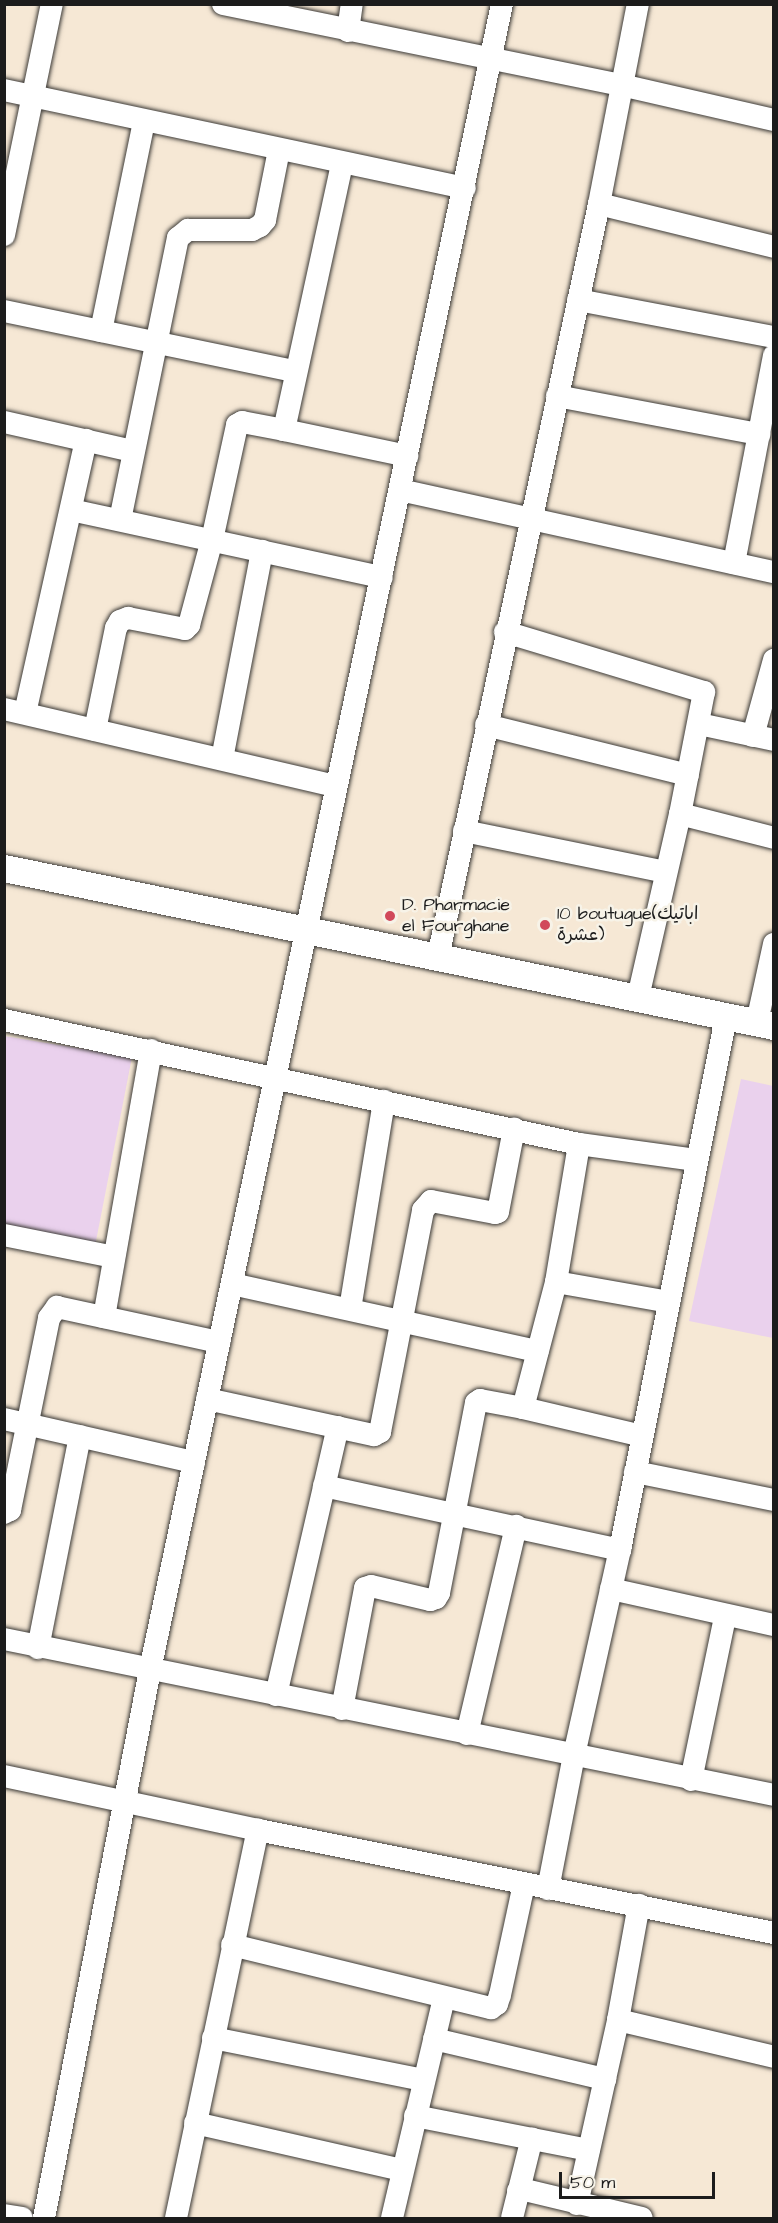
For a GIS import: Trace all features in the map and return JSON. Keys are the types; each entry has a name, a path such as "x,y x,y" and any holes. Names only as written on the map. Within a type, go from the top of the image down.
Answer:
{"street":[{"path":"4,235 52,4"},
{"path":"223,4 621,85 774,120"},
{"path":"348,31 352,4"},
{"path":"44,2218 123,1800 502,4"},
{"path":"438,957 505,632 599,204 638,4"},
{"path":"4,90 465,188"},
{"path":"101,331 144,120"},
{"path":"120,520 155,342 182,233 188,230 252,230 260,226 265,220 279,150"},
{"path":"284,430 342,163"},
{"path":"599,204 774,247"},
{"path":"578,300 774,337"},
{"path":"4,311 295,371"},
{"path":"734,563 759,434 770,390 774,356"},
{"path":"556,396 759,434"},
{"path":"4,422 133,451"},
{"path":"95,730 116,628 120,621 128,618 187,628 212,540 237,425 242,422 407,456"},
{"path":"86,440 71,510 15,711 336,786"},
{"path":"400,490 774,572"},
{"path":"71,510 382,576"},
{"path":"222,759 262,551"},
{"path":"505,632 702,690 705,696 638,998"},
{"path":"699,724 763,738 774,660"},
{"path":"486,725 688,775"},
{"path":"680,814 774,838"},
{"path":"464,831 666,872"},
{"path":"4,868 765,1024 774,944"},
{"path":"548,1888 574,1755 620,1550 726,1017"},
{"path":"4,1020 579,1144 696,1160"},
{"path":"104,1317 151,1050"},
{"path":"350,1310 384,1101"},
{"path":"207,1399 374,1435 380,1432 423,1210 431,1201 495,1214 498,1212 514,1129"},
{"path":"523,1408 556,1282 579,1144"},
{"path":"4,1235 114,1257"},
{"path":"556,1282 669,1302"},
{"path":"232,1284 538,1351"},
{"path":"4,1513 10,1510 49,1318 53,1310 57,1307 219,1342"},
{"path":"342,1708 365,1588 371,1586 430,1600 436,1598 476,1403 480,1400 523,1408 642,1436"},
{"path":"4,1419 194,1462"},
{"path":"276,1695 338,1427"},
{"path":"38,1648 80,1436"},
{"path":"635,1472 774,1500"},
{"path":"324,1486 620,1550"},
{"path":"467,1734 516,1526"},
{"path":"611,1589 725,1617 774,1626"},
{"path":"691,1780 725,1617"},
{"path":"4,1639 38,1648 774,1795"},
{"path":"4,1776 258,1830 774,1933"},
{"path":"176,2218 258,1830"},
{"path":"232,1945 486,2008 497,2004 524,1884"},
{"path":"577,2204 618,2020 639,1905"},
{"path":"392,2218 444,1998"},
{"path":"618,2020 774,2057"},
{"path":"213,2038 424,2080"},
{"path":"434,2039 605,2079"},
{"path":"415,2116 589,2150"},
{"path":"195,2123 402,2170"},
{"path":"512,2218 532,2139"},
{"path":"518,2191 525,2190 642,2218"},
{"path":"4,2215 22,2218"}],"shaded area":[{"path":"4,1036 132,1057 95,1246 5,1228"},
{"path":"741,1079 773,1086 773,1338 689,1321"}],"place":[{"name":"D. Pharmacie el Fourghane","path":"390,916"},
{"name":"10 boutugue(اباتيك عشرة)","path":"545,925"}]}
